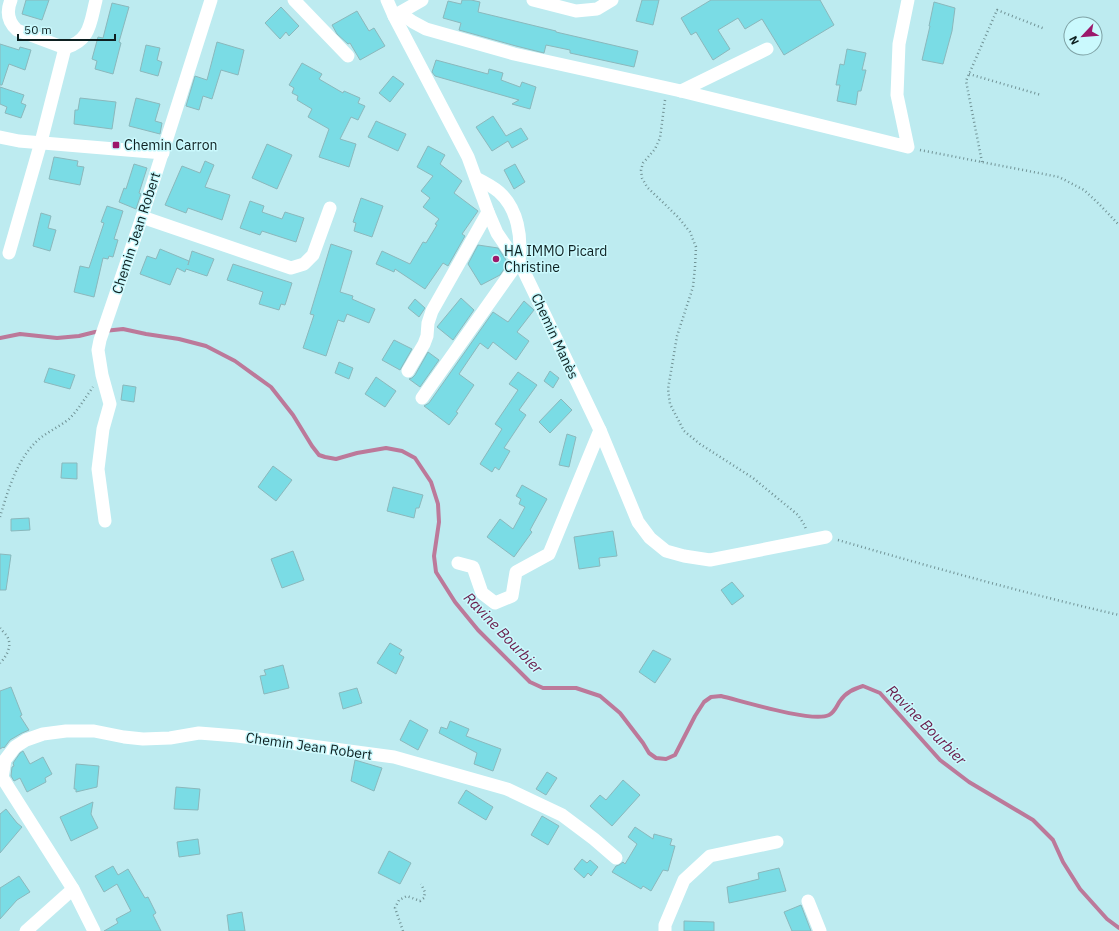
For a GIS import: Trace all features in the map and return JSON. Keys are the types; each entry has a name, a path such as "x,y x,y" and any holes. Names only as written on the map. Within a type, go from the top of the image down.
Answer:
{"street":[{"path":"11,0 8,7 10,20 17,30 65,48 79,42 84,37 88,29 96,0"},
{"name":"Chemin Jean Robert","path":"105,521 98,469 103,429 110,404 102,375 98,350 100,340 163,153 211,0"},
{"path":"294,0 348,56"},
{"name":"Chemin Manès","path":"387,0 397,15 468,157 497,232 519,261 600,430 638,522 650,538 666,551 684,556 710,560 826,537"},
{"path":"397,15 422,0"},
{"path":"533,0 576,12 597,9 612,0"},
{"path":"397,15 426,29 514,54 681,91 908,147 897,94 900,44 908,0"},
{"path":"8,253 41,142 65,48"},
{"path":"681,91 767,49"},
{"path":"0,137 19,141 163,153"},
{"path":"422,398 519,261 520,238 513,211 500,193 490,185 476,178"},
{"path":"142,217 291,268 304,264 313,255 330,208"},
{"path":"408,371 424,344 427,336 428,323 432,312 488,212"},
{"path":"458,563 473,567 482,593 495,603 512,596 516,572 549,554 600,430"},
{"name":"Chemin Jean Robert","path":"94,931 73,889 1,776 5,760 15,747 26,740 43,734 66,731 94,731 143,739 170,738 199,732 394,757 506,790 562,815 616,858"},
{"path":"665,931 665,925 684,880 710,856 777,842"},
{"path":"26,931 73,889"},
{"path":"808,901 820,931"}],"path":[{"path":"982,162 966,81 997,10 1044,29"},
{"path":"969,74 1042,95"},
{"path":"666,88 660,138 643,162 640,170 642,178 647,186 678,217 690,232 696,247 693,286 677,336 668,389 670,404 684,431 700,444 753,478 798,516 805,526 808,540"},
{"path":"908,147 1059,177 1084,190 1119,225"},
{"path":"0,517 10,482 26,455 37,441 67,420 77,410 102,375"},
{"path":"826,537 944,571 1119,615"},
{"path":"0,628 8,639 10,646 0,663"},
{"path":"403,931 395,908 399,900 406,896 420,901 424,898 425,892 421,884"}],"building":[{"path":"26,0 49,0 42,20 22,14"},
{"path":"462,0 480,2 478,12 638,51 634,67 570,53 570,50 546,45 544,53 459,30 461,23 443,18 448,1 461,4"},
{"path":"642,0 659,0 653,25 636,21"},
{"path":"711,0 820,0 834,25 784,55 762,19 745,29 738,18 718,30 730,49 713,60 696,32 691,35 681,18"},
{"path":"934,2 955,8 952,31 943,64 922,60"},
{"path":"112,3 129,7 119,42 121,43 113,74 95,69 97,61 92,59 98,37 103,38"},
{"path":"281,7 299,26 289,36 286,32 280,39 265,23"},
{"path":"357,11 369,31 374,28 385,46 360,60 350,43 348,44 337,34 332,25"},
{"path":"217,42 244,50 238,75 221,70 212,99 203,96 199,110 186,106 195,76 207,80"},
{"path":"0,44 19,50 20,47 31,50 25,70 9,64 2,85 0,85"},
{"path":"146,45 160,48 157,60 162,62 158,76 140,71"},
{"path":"847,49 866,53 862,70 866,70 861,91 858,91 856,105 837,101 840,85 836,85 840,64 844,65"},
{"path":"436,60 488,74 489,69 503,73 501,80 520,87 522,82 536,87 530,109 512,104 519,100 435,76 432,72"},
{"path":"302,63 322,74 319,79 343,93 344,91 360,98 358,103 365,106 358,120 351,117 340,139 356,144 349,167 319,157 329,129 308,117 312,109 297,100 298,96 292,93 294,88 289,85"},
{"path":"393,76 404,84 390,102 379,93"},
{"path":"0,87 24,95 21,103 26,105 21,118 5,113 7,107 0,104"},
{"path":"80,98 116,102 112,129 74,124 75,110 78,110"},
{"path":"136,98 160,104 155,121 162,123 160,134 129,126"},
{"path":"493,116 506,136 521,128 528,139 512,148 508,141 492,151 476,127"},
{"path":"376,121 406,134 398,151 368,137"},
{"path":"267,144 292,155 277,189 252,178"},
{"path":"428,146 445,155 440,164 462,181 454,193 478,211 462,234 465,236 448,266 443,263 425,289 395,269 394,272 376,264 382,251 410,264 423,242 426,243 437,225 435,224 439,219 423,207 430,198 421,191 433,176 417,167"},
{"path":"54,157 78,161 77,166 84,167 80,185 49,179"},
{"path":"205,161 214,165 205,187 230,195 222,220 188,208 186,213 165,205 182,166 200,173"},
{"path":"134,164 147,168 139,193 141,194 136,209 119,202 124,188 126,189"},
{"path":"515,164 525,182 514,189 504,170"},
{"path":"361,198 383,206 372,237 354,231 356,223 353,222"},
{"path":"250,201 264,206 262,212 282,219 285,212 304,218 296,242 262,231 260,235 240,228"},
{"path":"107,206 123,211 114,239 118,240 113,257 109,256 108,259 103,258 94,297 74,292 80,266 89,268 104,223 101,222"},
{"path":"41,213 51,216 48,228 56,230 50,251 33,246"},
{"path":"331,244 352,251 340,292 353,296 352,299 375,309 369,323 347,314 344,322 338,320 326,356 303,348 314,315 310,314"},
{"path":"478,245 498,248 508,263 500,275 481,285 468,264"},
{"path":"160,249 189,261 188,265 192,251 214,259 207,276 186,269 185,272 177,268 170,285 140,274 147,256 156,259"},
{"path":"233,264 292,283 285,305 281,304 279,310 259,304 263,292 227,280"},
{"path":"461,298 474,310 453,340 437,327"},
{"path":"415,299 425,308 419,317 408,308"},
{"path":"524,301 534,310 517,332 529,341 516,360 493,342 488,349 480,343 459,374 474,385 456,412 458,413 449,425 424,406 429,403 493,312 508,322"},
{"path":"394,340 412,349 400,370 382,360"},
{"path":"428,352 439,360 420,387 409,379 415,375"},
{"path":"339,362 353,368 349,379 335,373"},
{"path":"49,368 75,375 70,389 44,382"},
{"path":"550,371 559,378 553,388 544,381"},
{"path":"518,372 537,385 519,410 526,415 504,448 510,451 499,470 495,467 492,472 480,464 502,429 495,424 518,390 509,384"},
{"path":"376,377 396,391 385,407 365,394"},
{"path":"123,385 136,387 134,402 121,400"},
{"path":"561,399 572,410 550,433 539,422"},
{"path":"567,434 576,437 569,467 559,465"},
{"path":"62,463 77,463 77,479 61,478"},
{"path":"273,466 292,480 276,501 258,487"},
{"path":"522,485 547,499 530,530 532,532 514,557 487,537 500,519 513,529 525,507 519,504 521,499 516,496"},
{"path":"393,487 423,495 419,508 416,508 414,518 387,511"},
{"path":"29,518 30,530 11,531 11,519"},
{"path":"613,531 617,556 599,558 600,566 579,569 574,537"},
{"path":"293,551 304,580 282,588 271,559"},
{"path":"0,554 11,555 6,590 0,590"},
{"path":"732,582 744,596 732,605 721,590"},
{"path":"390,643 402,650 399,654 404,657 396,674 377,663"},
{"path":"653,650 671,659 655,683 639,672"},
{"path":"283,665 289,688 264,694 260,676 266,675 264,670"},
{"path":"11,687 22,715 20,716 29,730 10,740 4,748 3,747 0,749 0,691"},
{"path":"357,688 362,703 343,709 339,693"},
{"path":"410,720 428,730 418,750 400,740"},
{"path":"450,721 469,729 466,736 501,749 493,771 474,764 477,753 439,733 441,727 447,729"},
{"path":"23,751 30,764 43,757 52,774 45,778 46,782 27,792 20,778 14,781 11,776 12,767 14,766 13,763"},
{"path":"355,760 382,768 374,791 351,781"},
{"path":"76,764 99,766 97,787 76,792 76,789 74,789"},
{"path":"547,772 557,778 546,795 536,789"},
{"path":"623,780 640,795 612,826 590,806 600,795 606,800"},
{"path":"176,787 200,789 198,810 174,809"},
{"path":"466,790 493,807 486,820 458,803"},
{"path":"93,802 91,814 98,828 71,841 60,817"},
{"path":"6,809 22,827 0,853 0,814"},
{"path":"542,816 559,826 548,845 531,835"},
{"path":"635,827 653,839 654,834 672,839 670,845 675,846 668,871 663,870 651,891 643,886 641,889 612,872 616,866 623,862 625,864 637,844 628,837"},
{"path":"198,839 200,854 179,857 177,842"},
{"path":"389,851 411,863 400,884 378,873"},
{"path":"582,859 587,863 590,860 598,867 591,876 588,873 584,878 574,869"},
{"path":"113,866 118,875 128,869 145,898 148,897 156,913 153,915 161,931 104,931 118,923 116,919 131,911 117,884 104,892 95,876"},
{"path":"779,868 786,891 729,903 727,887 759,879 758,873"},
{"path":"19,876 30,892 17,900 0,919 0,888"},
{"path":"801,905 811,931 792,931 784,912"},
{"path":"242,912 245,931 229,931 227,915"},
{"path":"684,921 714,922 714,931 684,931"}],"waterway":[{"name":"Ravine Bourbier","path":"0,338 20,334 57,338 123,329 179,339 206,346 235,361 271,387 293,415 319,455 336,459 357,453 386,448 402,451 415,458 431,482 438,504 439,522 434,556 436,572 455,602 478,630 530,682 543,688 576,688 600,696 620,713 649,753 656,758 666,759 675,755 695,716 704,702 711,697 721,696 793,714 820,717 831,714 845,695 856,688 863,686 880,693 940,760 969,782 1033,820 1053,840 1063,862 1080,889 1107,919 1119,928"}],"place":[{"name":"Chemin Carron","path":"116,145"},
{"name":"HA IMMO Picard Christine","path":"496,259"}]}
